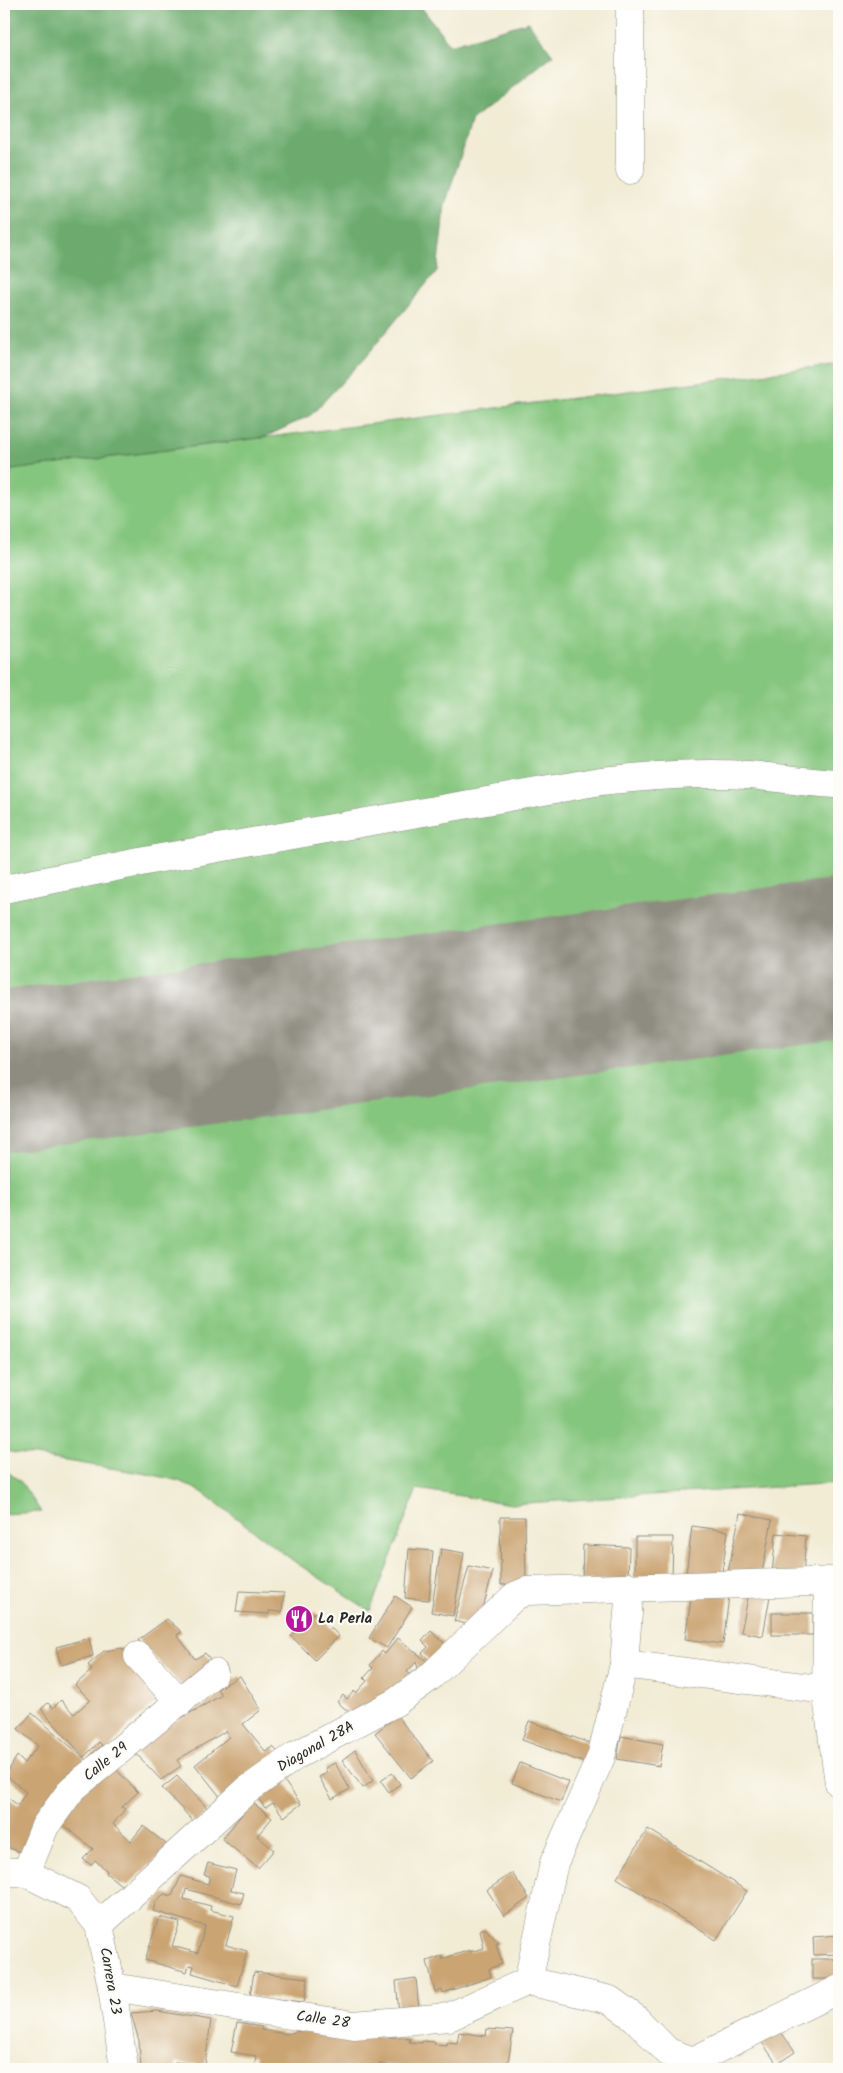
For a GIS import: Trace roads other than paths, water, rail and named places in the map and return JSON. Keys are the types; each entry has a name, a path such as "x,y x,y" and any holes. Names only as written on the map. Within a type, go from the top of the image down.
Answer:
{"street":[{"path":"630,4 630,170"},
{"path":"4,889 161,858 601,781 674,774 748,775 839,784"},
{"path":"839,1783 826,1690 834,1581 630,1587 624,1664 600,1757 554,1863 528,1981 610,2000 635,2018 668,2052 692,2061 839,1989"},
{"name":"Diagonal 28A","path":"100,1925 246,1791 295,1756 396,1702 430,1677 515,1596 528,1591 630,1587"},
{"path":"138,1656 180,1702"},
{"path":"624,1664 826,1690"},
{"name":"Calle 29","path":"15,1872 72,1789 214,1673"},
{"path":"15,1872 78,1900 100,1925"},
{"name":"Carrera 23","path":"100,1925 112,1987 124,2069"},
{"name":"Calle 28","path":"112,1987 354,2025 449,2017 528,1981"}],"place":[{"name":"La Perla","path":"299,1619"}]}
